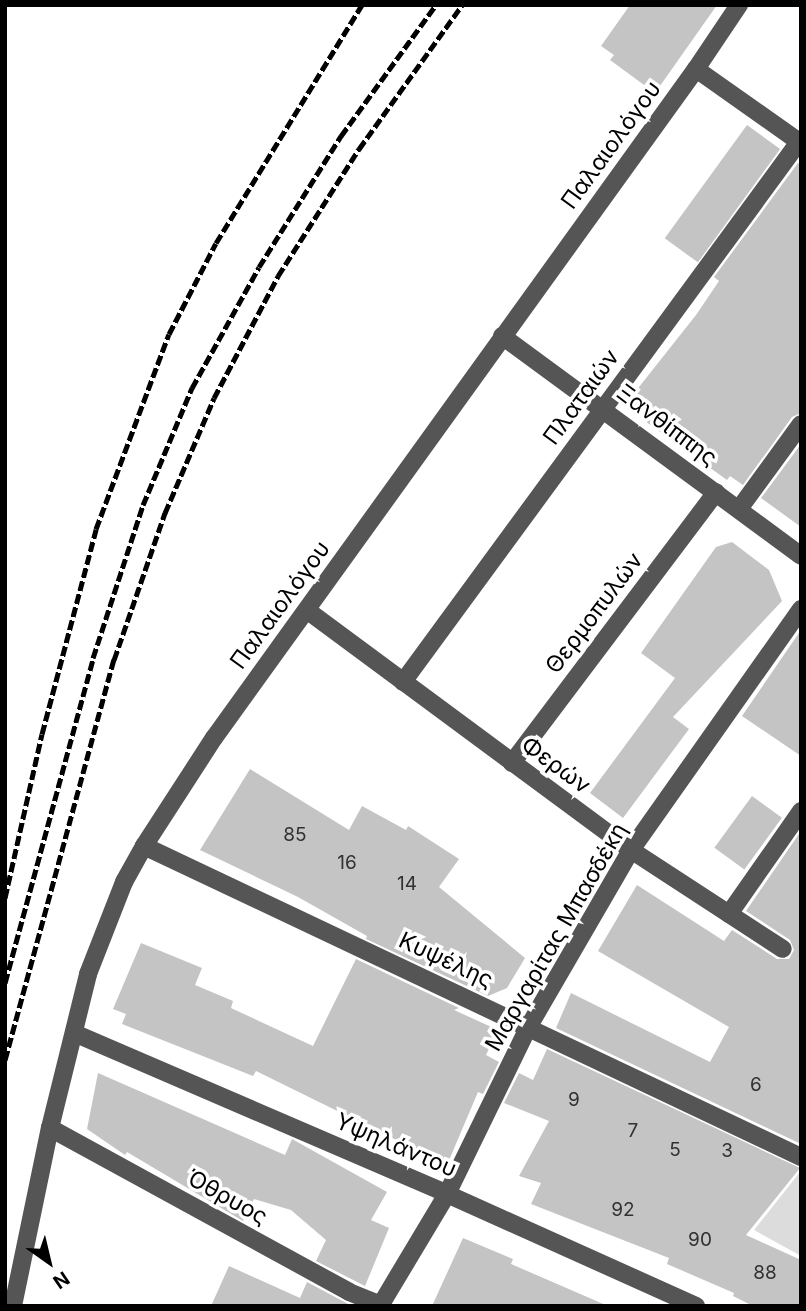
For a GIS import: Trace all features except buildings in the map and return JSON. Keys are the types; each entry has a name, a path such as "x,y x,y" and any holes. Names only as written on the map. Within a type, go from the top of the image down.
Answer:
{"street":[{"name":"Παλαιολόγου","path":"13,1306 50,1128 88,974 124,882 144,846 188,775 696,69 739,5"},
{"path":"696,69 800,142"},
{"name":"Πλαταιών","path":"403,682 800,142"},
{"name":"Ξανθίππης","path":"502,336 603,407 801,556"},
{"path":"739,509 801,424"},
{"name":"Θερμοπυλών","path":"512,763 716,492"},
{"name":"Μαργαρίτας Μπασδέκη","path":"381,1305 446,1194 529,1026 631,850 801,609"},
{"name":"Φερών","path":"308,611 631,850 783,949"},
{"path":"729,914 801,811"},
{"name":"Κυψέλης","path":"144,846 801,1157"},
{"name":"Υψηλάντου","path":"75,1033 696,1306"},
{"name":"Όθρυος","path":"50,1128 349,1292 381,1305"}],"shaded area":[{"path":"801,1173 801,1256 754,1230"}],"railway":[{"path":"5,898 42,734 96,529 169,334 216,243 362,5"},
{"path":"5,983 93,658 143,505 192,388 259,267 341,136 436,5"},
{"path":"5,1060 114,660 165,513 214,398 278,276 359,149 462,5"}]}
